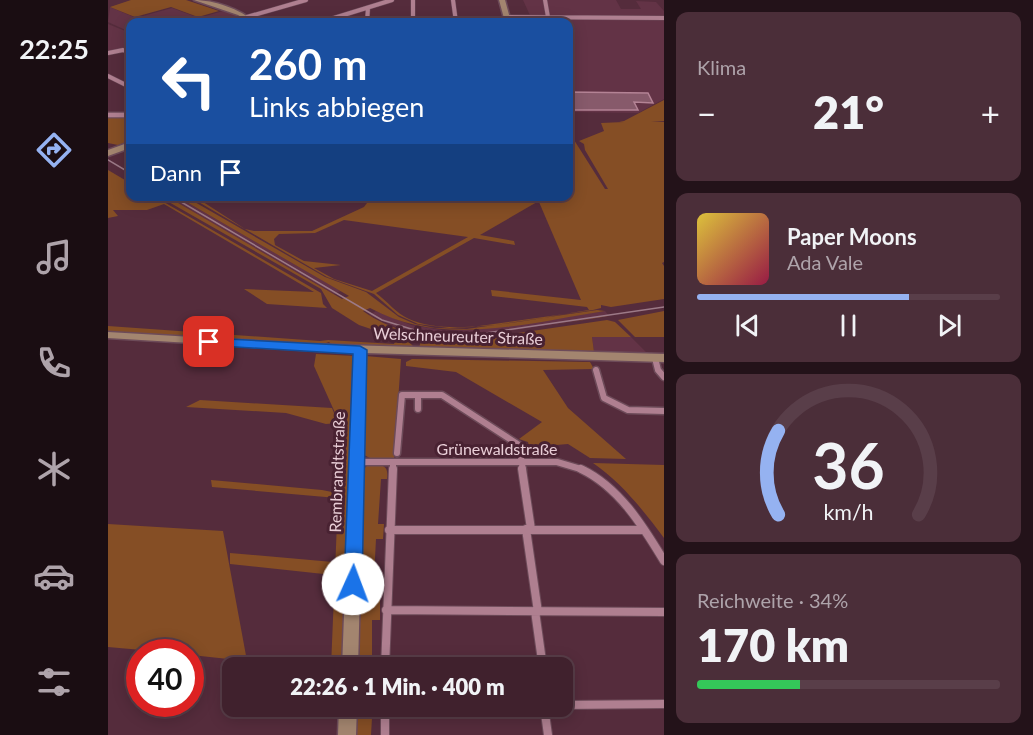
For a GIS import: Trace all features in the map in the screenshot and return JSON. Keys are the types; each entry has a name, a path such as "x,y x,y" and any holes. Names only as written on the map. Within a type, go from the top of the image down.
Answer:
{"main road":[{"path":"197,0 244,18"},
{"path":"502,0 506,18"},
{"path":"108,153 126,146"},
{"name":"Welschneureuter Straße","path":"108,335 360,350 659,358"},
{"name":"Rembrandtstraße","path":"350,657 360,350"},
{"path":"347,735 348,717"}],"street":[{"path":"255,18 306,0"},
{"path":"335,18 368,10 392,0"},
{"path":"413,0 413,18"},
{"path":"453,0 455,18"},
{"path":"545,0 548,17"},
{"path":"367,18 368,10"},
{"path":"534,18 664,18"},
{"path":"108,53 126,51"},
{"path":"108,76 126,85"},
{"path":"108,115 126,115"},
{"path":"659,358 658,370 664,377"},
{"path":"596,370 604,398 628,410 664,411"},
{"path":"397,453 402,395 442,395 519,445 542,657"},
{"path":"418,395 418,409"},
{"name":"Grünewaldstraße","path":"357,462 564,462 583,468 614,494 644,530 664,561"},
{"path":"385,657 393,462"},
{"path":"389,530 644,530"},
{"path":"386,610 664,612"},
{"path":"573,705 664,704"},
{"path":"385,717 385,735"},
{"path":"546,717 548,735"}],"shaded area":[{"path":"131,0 186,0 219,11 198,17 171,7 135,17 110,7"},
{"path":"523,0 616,0 621,9 641,9 636,1 656,2 664,11 664,99 638,113 573,112 573,18 531,18"},
{"path":"110,7 136,18 126,18 126,30 108,22"},
{"path":"172,8 199,18 136,18"},
{"path":"223,11 239,18 199,18"},
{"path":"108,24 126,31 126,47 108,52"},
{"path":"664,100 664,121 651,121 664,122 664,262 662,263 664,266 664,299 611,307 601,305 601,308 567,314 589,310 587,307 492,296 491,290 581,300 539,202 537,202 480,235 514,241 515,245 474,238 376,293 409,319 427,325 472,327 449,328 418,324 398,315 374,294 327,277 197,201 202,201 245,229 312,231 364,207 367,201 573,201 573,138 605,189 608,189 585,150 584,144 579,141 604,131 601,123 624,122 619,121 624,121","holes":["344,220 468,237 372,291 334,279 314,268 341,265 304,261 275,245 274,239 279,234 315,233"]},
{"path":"108,116 126,117 126,142 118,145 108,143"},
{"path":"108,170 126,181 126,201 162,201 321,293 323,304 327,308 267,304 244,289 314,292 164,204 147,210 113,210 118,216 108,218"},
{"path":"167,201 175,201 342,299 349,296 185,201 193,201 325,277 366,292 399,317 433,328 427,327 398,320 370,308 363,311 386,324 410,332 435,336 487,335 511,331 470,338 395,337 359,325 332,308 321,289"},
{"path":"175,201 185,201 341,291 334,294"},
{"path":"597,310 605,311 516,326 456,330 438,328 467,329"},
{"path":"376,311 411,325 448,331 480,329 605,311 609,316 481,335 454,336 405,331 369,315"},
{"path":"664,311 664,337 635,337 618,320"},
{"path":"609,316 527,329 592,318"},
{"path":"607,320 615,322 631,337 592,337 594,352 420,349 419,347 424,340 478,339"},
{"path":"108,326 320,341 394,344 396,339 408,341 415,348 333,346 329,342 326,343 328,346 108,332"},
{"path":"592,337 631,337 646,352 594,352"},
{"path":"316,354 355,356 345,657 331,657 341,426 314,366"},
{"path":"365,356 401,359 394,459 372,459 362,454"},
{"path":"412,359 590,362 594,369 543,370 568,408 626,459 590,458 568,444 556,445 557,451 530,450 528,442 519,439 542,422 456,372 406,366 406,362"},
{"path":"200,400 332,408 338,423 326,424 286,413 186,407"},
{"path":"593,463 664,465 664,538 640,507"},
{"path":"367,466 382,466 386,469 387,474 387,479 381,479 378,524 384,524 383,539 376,539 373,597 380,597 380,620 372,620 372,657 356,657 362,470"},
{"path":"211,480 322,490 337,493 337,498 212,487"},
{"path":"108,524 223,531 246,657 204,656 204,639 126,639 126,649 108,647"},
{"path":"230,553 333,562 333,575 230,564"},
{"path":"356,717 379,717 372,718 371,735 355,735"}],"building":[{"path":"573,92 648,93 653,103 634,102 638,110 573,110"}],"tram line":[{"path":"108,160 126,171"},
{"path":"180,201 382,320 421,332 472,335 664,307"}],"route":[{"path":"209,342 360,350 353,584"}]}
